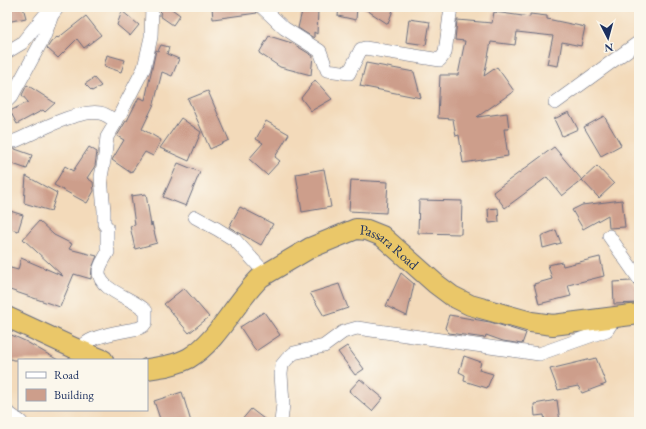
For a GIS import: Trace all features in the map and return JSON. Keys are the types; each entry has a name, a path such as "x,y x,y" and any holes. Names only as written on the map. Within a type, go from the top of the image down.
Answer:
{"highway":[{"name":"Passara Road","path":"148,369 172,365 188,358 202,348 232,313 255,282 310,248 356,229 367,230 382,236 436,284 452,296 470,305 531,322 553,325 639,314"},
{"path":"7,317 100,359"}],"street":[{"path":"83,352 86,343 96,338 139,328 146,322 146,310 141,305 113,292 102,281 99,273 100,267 108,252 107,227 104,224 101,177 107,137 144,68 151,36 152,7"},
{"path":"262,7 284,28 320,50 327,70 349,73 361,49 365,48 440,60 444,53 451,7"},
{"path":"7,52 22,43 45,15 55,11"},
{"path":"7,102 12,96 44,37 55,11"},
{"path":"555,103 639,42"},
{"path":"7,141 15,141 70,117 91,113 100,113 116,122"},
{"path":"194,217 222,231 235,240 266,274"},
{"path":"609,236 639,279"},
{"path":"281,422 283,404 281,374 282,365 294,353 324,346 343,332 357,328 539,354 607,330 616,316"},
{"path":"7,412 21,422"}],"building":[{"path":"7,7 23,7 26,18 7,22"},
{"path":"161,7 169,7 180,15 173,25 160,16"},
{"path":"212,7 254,7 257,13 213,19"},
{"path":"303,7 318,10 317,34 314,32 314,38 298,28"},
{"path":"339,7 357,7 356,20 338,16"},
{"path":"362,7 394,7 388,24"},
{"path":"122,11 139,25 130,36 117,25"},
{"path":"494,12 530,17 530,14 547,16 547,19 585,27 581,46 562,42 558,66 547,64 553,36 517,32 515,45 491,42 484,76 497,67 514,91 477,117 507,113 509,129 504,129 508,156 463,163 459,135 456,136 453,119 438,118 440,75 458,75 465,41 455,40 457,20 492,23"},
{"path":"86,16 101,35 84,48 77,39 58,58 47,48 51,42"},
{"path":"409,19 430,22 426,45 406,42"},
{"path":"269,36 292,43 313,56 311,75 280,67 259,53"},
{"path":"161,45 169,47 167,54 179,59 172,76 162,72 154,104 142,129 161,140 153,156 145,152 131,173 112,160 124,140 117,136 127,121 139,97 145,100 156,50 158,51"},
{"path":"107,55 125,60 121,72 104,66"},
{"path":"366,63 414,72 421,98 360,86"},
{"path":"94,78 101,86 92,91 85,84"},
{"path":"315,80 332,99 311,111 301,98"},
{"path":"27,85 55,103 45,112 43,110 17,124 10,111 28,102 22,95"},
{"path":"208,91 229,140 210,149 188,99"},
{"path":"569,112 578,129 562,136 554,119"},
{"path":"604,116 621,145 601,156 584,127"},
{"path":"181,118 201,132 189,161 160,148"},
{"path":"266,121 289,134 275,157 280,161 267,175 249,159 263,143 256,139"},
{"path":"89,147 97,152 95,166 87,178 93,182 94,191 87,203 54,185 65,166 73,171"},
{"path":"554,147 582,180 562,196 547,177 505,208 493,192"},
{"path":"12,149 32,155 27,169 7,162"},
{"path":"178,163 200,172 186,206 163,197"},
{"path":"597,166 614,184 599,198 582,180"},
{"path":"324,169 331,207 302,212 296,174"},
{"path":"26,176 57,193 51,211 24,203"},
{"path":"351,180 388,182 386,213 349,211"},
{"path":"146,194 151,226 152,223 157,243 135,249 130,226 135,225 131,196"},
{"path":"419,200 462,201 461,234 418,233"},
{"path":"622,200 625,227 609,228 608,215 583,229 572,210 582,205"},
{"path":"240,207 273,224 261,245 229,227"},
{"path":"498,208 499,222 489,223 488,209"},
{"path":"7,210 23,215 18,231 7,228"},
{"path":"39,221 54,235 72,244 69,249 97,256 92,268 91,279 74,274 60,307 7,289 7,267 18,270 21,258 63,276 23,239"},
{"path":"556,230 561,243 543,248 541,236"},
{"path":"600,257 604,276 568,285 571,296 539,304 534,284 552,279 548,265 562,262 563,266"},
{"path":"401,273 414,284 407,316 386,306"},
{"path":"631,281 637,287 638,303 614,304 613,282"},
{"path":"339,284 348,308 324,316 310,293"},
{"path":"184,288 209,317 189,333 164,304"},
{"path":"264,312 280,335 256,351 240,327"},
{"path":"449,315 490,322 526,333 522,344 503,341 486,335 485,338 449,333 445,328"},
{"path":"7,333 25,341 56,359 13,360 7,357"},
{"path":"347,346 364,369 355,375 338,352"},
{"path":"464,356 481,362 479,370 493,374 487,388 464,381 465,375 459,372"},
{"path":"596,358 606,384 582,393 578,386 558,390 550,369"},
{"path":"360,379 383,398 372,411 349,391"},
{"path":"182,392 191,422 161,422 154,401"},
{"path":"557,400 560,422 545,422 544,415 535,416 534,404"},
{"path":"251,409 268,422 240,422"}]}
